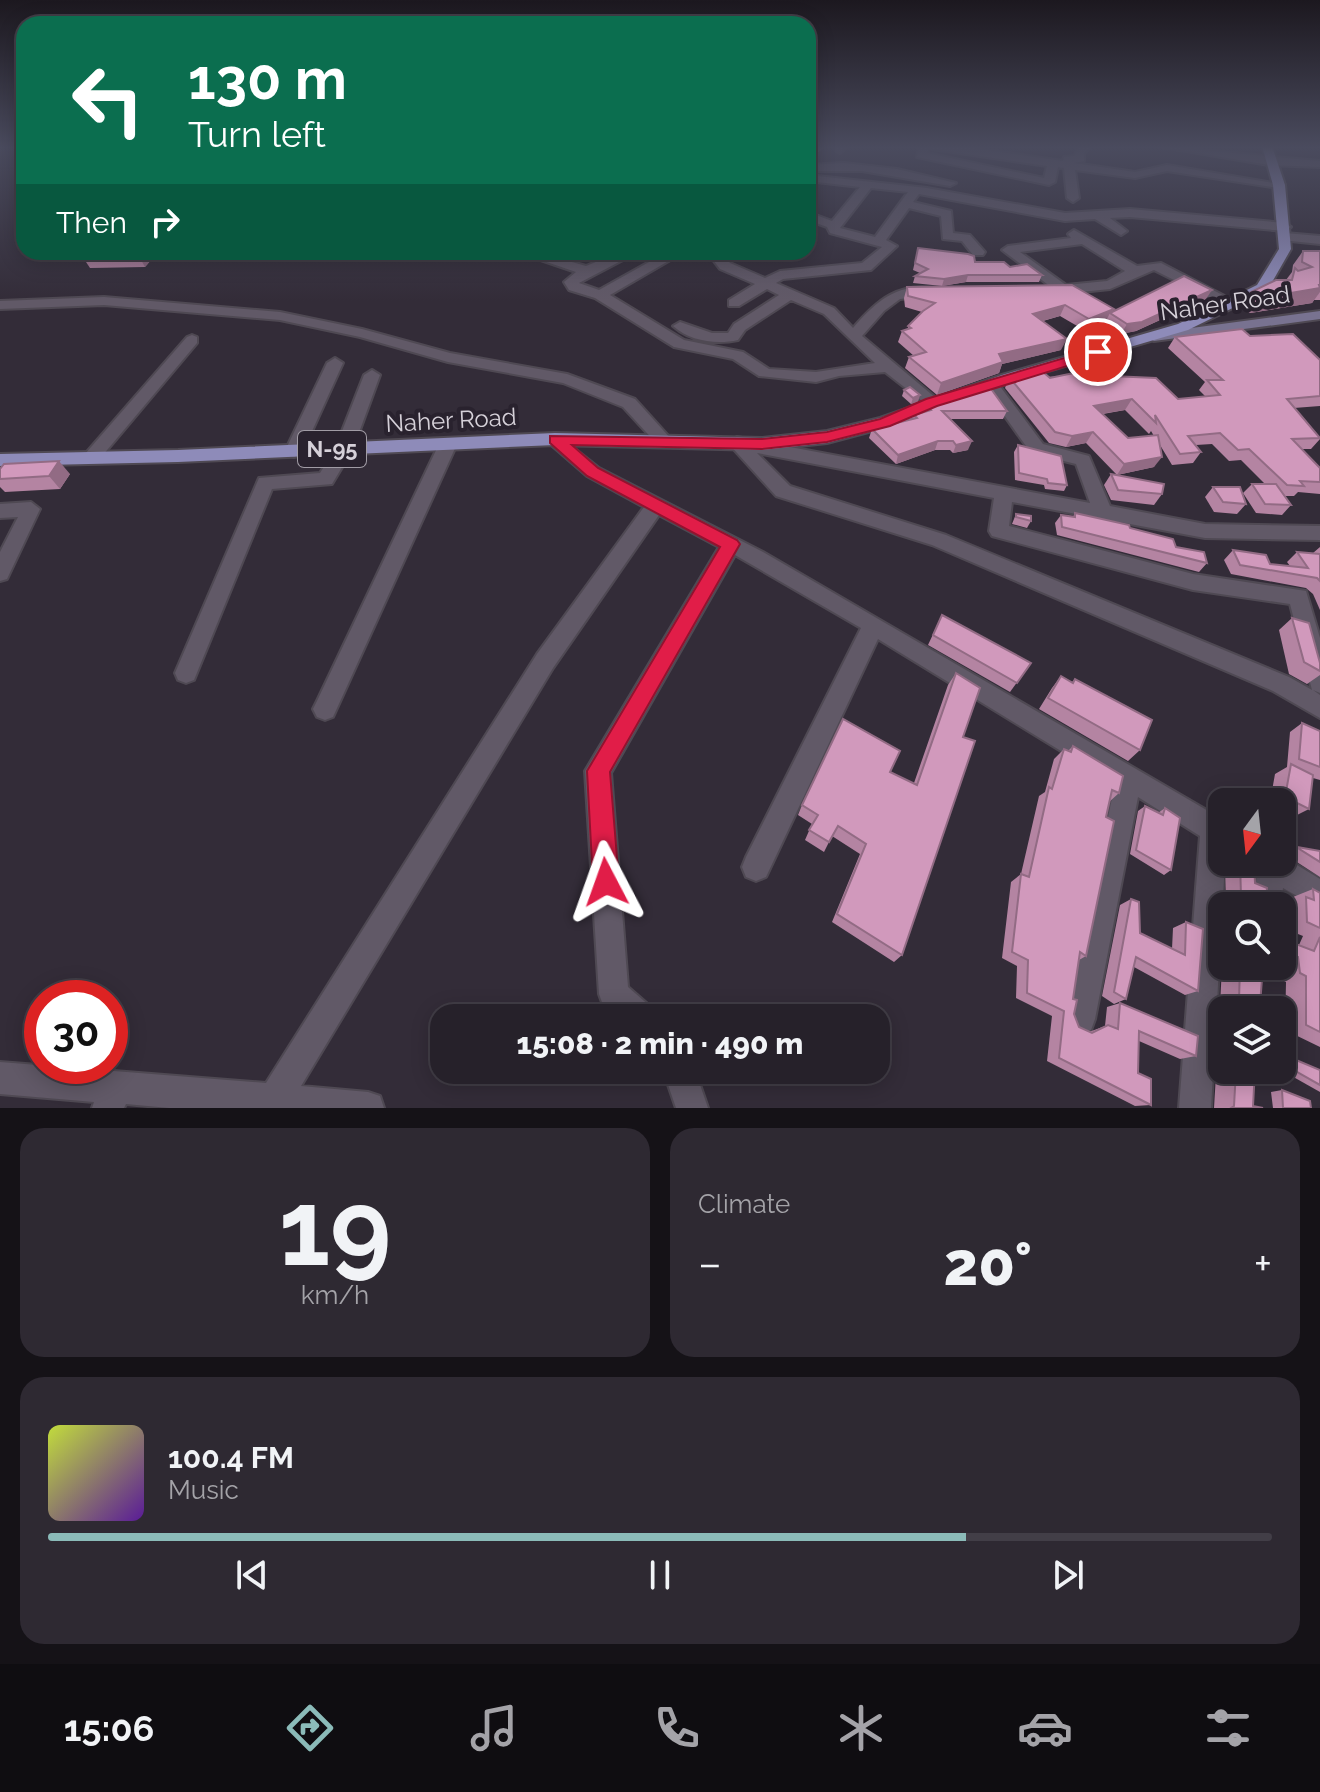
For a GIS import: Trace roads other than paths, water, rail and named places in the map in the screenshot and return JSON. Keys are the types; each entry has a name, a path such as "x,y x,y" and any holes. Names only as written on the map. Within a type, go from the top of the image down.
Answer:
{"main road":[{"path":"1154,337 1262,288 1285,249 1281,198"},
{"name":"Naher Road","path":"0,460 555,439 737,443 827,437 885,422 990,384 1154,337 1318,316"}],"street":[{"path":"833,228 858,198"},
{"path":"878,242 911,198"},
{"path":"961,198 1022,203 1135,271"},
{"path":"976,198 983,201"},
{"path":"906,204 947,214 947,236 966,238 978,252"},
{"path":"1040,213 1065,217 1130,213 1285,232 1320,240"},
{"path":"1098,215 1121,231"},
{"path":"734,303 780,275 866,267 891,246 816,220"},
{"path":"1065,291 1008,250 1084,240"},
{"path":"549,260 587,271"},
{"path":"559,263 566,260"},
{"path":"612,260 571,282 574,287 600,295 679,344 738,355 765,373 816,377 839,371 889,367"},
{"path":"600,295 663,260"},
{"path":"720,260 725,266 829,311 853,337 931,403"},
{"path":"1037,290 1065,291 1110,285 1135,271 1156,266 1231,303"},
{"path":"853,337 891,294 911,290 954,291"},
{"path":"680,326 710,338 733,337 739,327 790,294"},
{"path":"0,305 104,301 214,307 294,318 448,357 567,379 629,403 663,440"},
{"path":"91,458 192,340"},
{"path":"294,451 335,363"},
{"path":"186,673 265,483 326,479 344,449 372,375"},
{"path":"990,384 1037,449 1083,460 1103,512"},
{"path":"555,439 593,472 731,544 874,625 1208,825"},
{"path":"737,443 1205,531 1320,533"},
{"path":"737,443 783,491 939,540 1281,684 1320,707"},
{"path":"325,709 448,444"},
{"path":"1004,494 999,531 1193,582 1299,597 1320,683"},
{"path":"275,1099 545,661 655,506"},
{"path":"0,511 31,509 0,573"},
{"path":"625,1004 614,994 598,771 731,544"},
{"path":"756,867 874,625"},
{"path":"1080,1019 1129,777"},
{"path":"1195,1108 1214,876"},
{"path":"1288,876 1320,895"},
{"path":"0,1078 113,1097 275,1099 368,1108"},
{"path":"684,1084 692,1108"}]}
